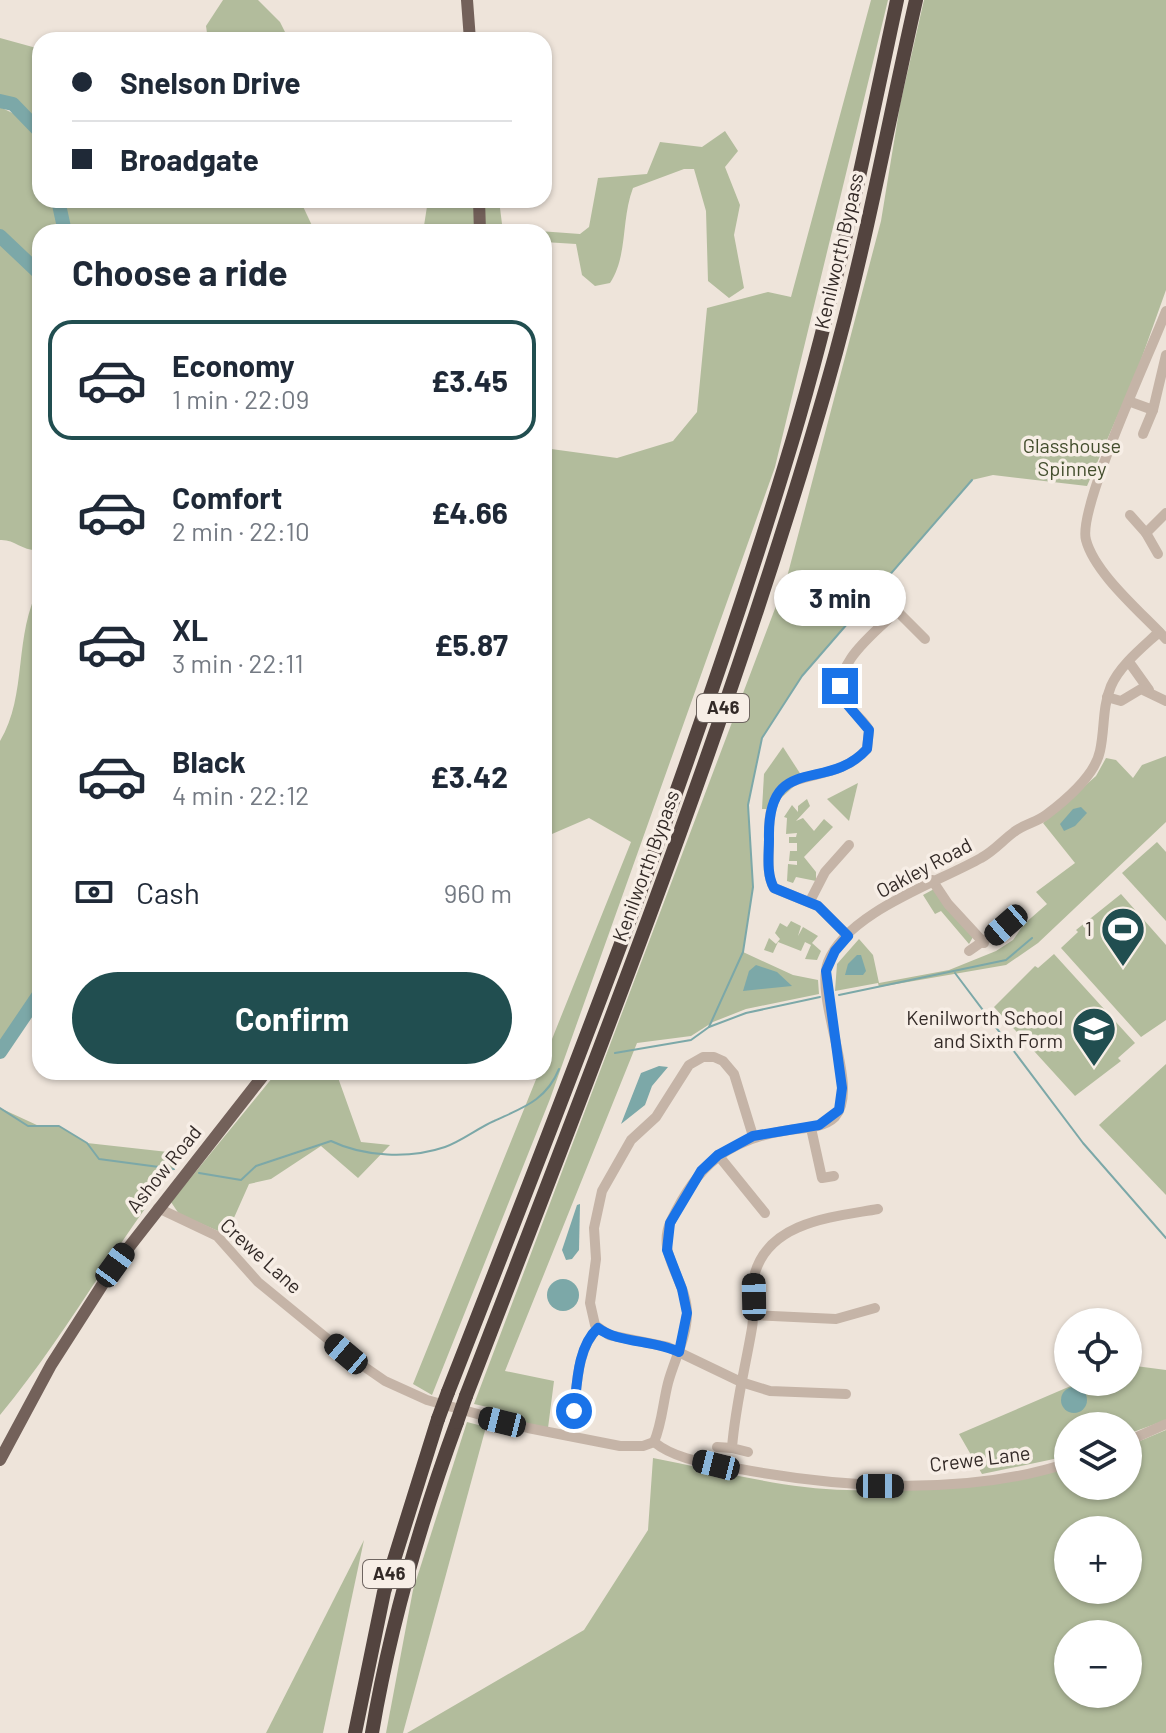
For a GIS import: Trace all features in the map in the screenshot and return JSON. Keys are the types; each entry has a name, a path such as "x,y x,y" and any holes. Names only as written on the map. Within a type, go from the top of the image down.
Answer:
{"highway":[{"name":"Kenilworth Bypass","path":"355,1733 384,1592 438,1419 682,779 786,462 849,218 897,0"},
{"name":"Kenilworth Bypass","path":"372,1733 400,1596 428,1500 685,818 795,493 840,332 916,0"}],"main road":[{"path":"467,0 469,32"},
{"name":"Ashow Road","path":"0,1460 88,1307 158,1208 260,1080"}],"street":[{"path":"1149,690 1141,689 1121,701 1109,693 1129,662 1163,636 1096,562 1084,526 1094,485 1131,402 1166,311"},
{"path":"1143,434 1153,410 1166,355"},
{"path":"1131,402 1153,410"},
{"path":"1146,533 1166,513"},
{"path":"1130,515 1146,533 1158,554"},
{"path":"848,936 810,901 781,894 771,883 769,809 776,794 791,783 843,766 867,749 869,730 846,703 840,686 855,654 897,611 925,639"},
{"path":"1129,662 1156,698 1166,701"},
{"name":"Oakley Road","path":"811,1128 828,1121 839,1110 842,1088 826,971 835,951 864,922 932,880 983,857 1015,831 1046,815 1088,776 1099,754 1101,718 1109,693"},
{"path":"810,901 825,872 849,845"},
{"path":"932,880 948,904 984,943"},
{"path":"969,951 1006,925"},
{"path":"753,1136 730,1067 714,1057 694,1061 676,1083 656,1117 631,1140 602,1191 594,1228 596,1259 590,1303 598,1328 609,1335 659,1343 741,1382 770,1391 846,1394"},
{"path":"654,1442 687,1313 682,1289 667,1250 667,1233 684,1196 701,1171 718,1155 753,1136 811,1128 822,1178 834,1176"},
{"path":"718,1155 765,1213"},
{"name":"Crewe Lane","path":"158,1208 217,1236 258,1282 346,1354 385,1381 413,1394 528,1428 620,1446 643,1446 654,1442 668,1452 716,1465 810,1483 856,1486 987,1479 1054,1466"},
{"path":"732,1448 754,1315 754,1276 771,1245 799,1226 853,1217 878,1209"},
{"path":"754,1315 836,1319 875,1308"},
{"path":"574,1411 583,1354 588,1339 598,1328"},
{"path":"1142,1435 1166,1424"},
{"path":"717,1447 748,1452"}],"green space":[{"path":"223,0 258,0 280,22 285,32 207,32 206,26"},
{"path":"871,0 888,0 775,467 550,1099 432,1395 413,1384 536,1080 552,1080 552,1039 631,842 589,818 552,834 552,449 617,458 673,441 697,412 707,308 768,292 791,297"},
{"name":"Glasshouse Spinney","path":"924,0 1166,0 1166,290 1137,371 1087,486 993,475 972,480 802,676 762,738 748,805 753,887 743,952 793,975 818,980 819,994 746,1009 713,1022 691,1036 637,1043 505,1371 554,1381 548,1428 491,1415 492,1408 474,1404 787,577 881,221 900,105"},
{"path":"0,38 32,47 32,208 304,208 311,224 32,224 32,549 0,540 0,107 29,121 13,104 0,101"},
{"path":"725,131 738,151 725,167 740,205 734,235 744,288 729,298 708,281 706,211 694,169 684,169 633,188 620,261 610,283 595,286 582,275 576,244 552,242 552,232 580,234 589,227 598,178 647,174 660,142 702,147"},
{"path":"427,208 500,208 502,224 424,224"},
{"path":"32,605 32,1005 0,1052 0,741 14,704 26,624"},
{"path":"783,747 803,778 769,809 762,809 764,774"},
{"path":"1166,756 1166,822 1038,943 1006,965 879,987 878,983 835,991 837,964 859,939 873,955 879,983 949,970 996,951 1013,940 1024,924 1047,904 1036,892 1075,863 1043,823 1096,776 1106,758 1116,760 1133,778 1142,765"},
{"path":"858,783 849,821 827,799"},
{"path":"807,799 810,806 796,821 803,818 814,831 824,819 833,827 804,857 816,872 816,881 796,877 793,883 787,881 788,864 797,865 797,861 789,861 790,851 797,851 797,843 789,843 789,837 796,837 797,833 786,834 787,818 784,817 792,805 798,812 798,806"},
{"path":"1157,842 1166,852 1166,921 1122,873"},
{"path":"934,889 973,937 969,944 941,911 935,914 923,895"},
{"name":"1","path":"1121,894 1166,945 1166,1020 1141,1037 1061,948 1078,932 1076,930"},
{"path":"791,921 801,926 798,936 803,927 818,936 812,943 821,951 817,960 805,959 811,945 805,942 801,951 778,942 773,953 764,950 769,938 776,944 780,939 775,933 780,923 787,927"},
{"path":"1054,954 1135,1043 1118,1058 1121,1061 1075,1096 994,1007 1035,966 1038,968"},
{"path":"1166,1064 1166,1195 1099,1125"},
{"path":"270,1080 339,1080 361,1142 390,1145 358,1178 321,1146 271,1179 249,1184 233,1220 218,1231 179,1214 171,1202"},
{"path":"0,1108 39,1126 59,1126 87,1143 186,1154 0,1415"},
{"path":"1142,1367 1166,1370 1166,1420 1142,1429 1142,1412 1054,1412 1054,1459 982,1474 959,1434 1054,1393 1054,1396 1142,1396"},
{"path":"467,1422 486,1427 403,1733 386,1733 413,1590"},
{"path":"1166,1430 1166,1733 407,1733 584,1630 648,1530 653,1458 774,1483 823,1489 931,1487 1054,1470 1054,1500 1142,1500 1142,1440"},
{"path":"364,1540 323,1733 266,1733"}],"water":[{"path":"1081,807 1087,813 1075,826 1064,831 1060,824 1073,809"},
{"path":"861,955 866,971 863,975 845,975 848,964"},
{"path":"756,965 777,972 792,986 743,991 749,971"},
{"path":"659,1066 668,1067 652,1086 645,1105 621,1124 641,1073"},
{"path":"580,1204 579,1250 572,1259 566,1260 562,1250 577,1205"},
{"path":"563,1279 574,1284 579,1295 574,1306 563,1311 552,1306 547,1295 552,1284"},
{"path":"1062,1396 1086,1396 1086,1405 1079,1412 1069,1412 1062,1405"}],"waterway":[{"path":"0,101 13,104 32,124"},
{"path":"60,208 63,224"},
{"path":"0,236 32,266"},
{"path":"709,1027 743,952 753,887 748,805 762,738 802,676 972,480"},
{"path":"839,995 1006,960 1032,938"},
{"path":"955,973 1083,1143 1166,1238"},
{"path":"615,1053 691,1040 709,1027 746,1013 820,997"},
{"path":"0,1052 32,1005"},
{"path":"199,1173 241,1180 256,1166 331,1141 372,1153 402,1155 445,1147 532,1102 547,1089 559,1069"},
{"path":"0,1108 28,1126 59,1126 87,1143 99,1159 174,1169"}],"place":[{"name":"1","path":"1123,968"},
{"name":"Kenilworth School and Sixth Form","path":"1094,1068"}],"route":[{"path":"574,1411 583,1354 588,1339 598,1328 609,1335 659,1343 679,1352 685,1329 686,1300 667,1250 667,1233 684,1196 701,1171 718,1155 753,1136 811,1128 828,1121 839,1110 842,1088 826,971 835,951 848,936 818,906 781,894 774,888 770,876 768,813 776,794 791,783 852,762 867,749 871,737 869,730 846,703 840,686"}]}
